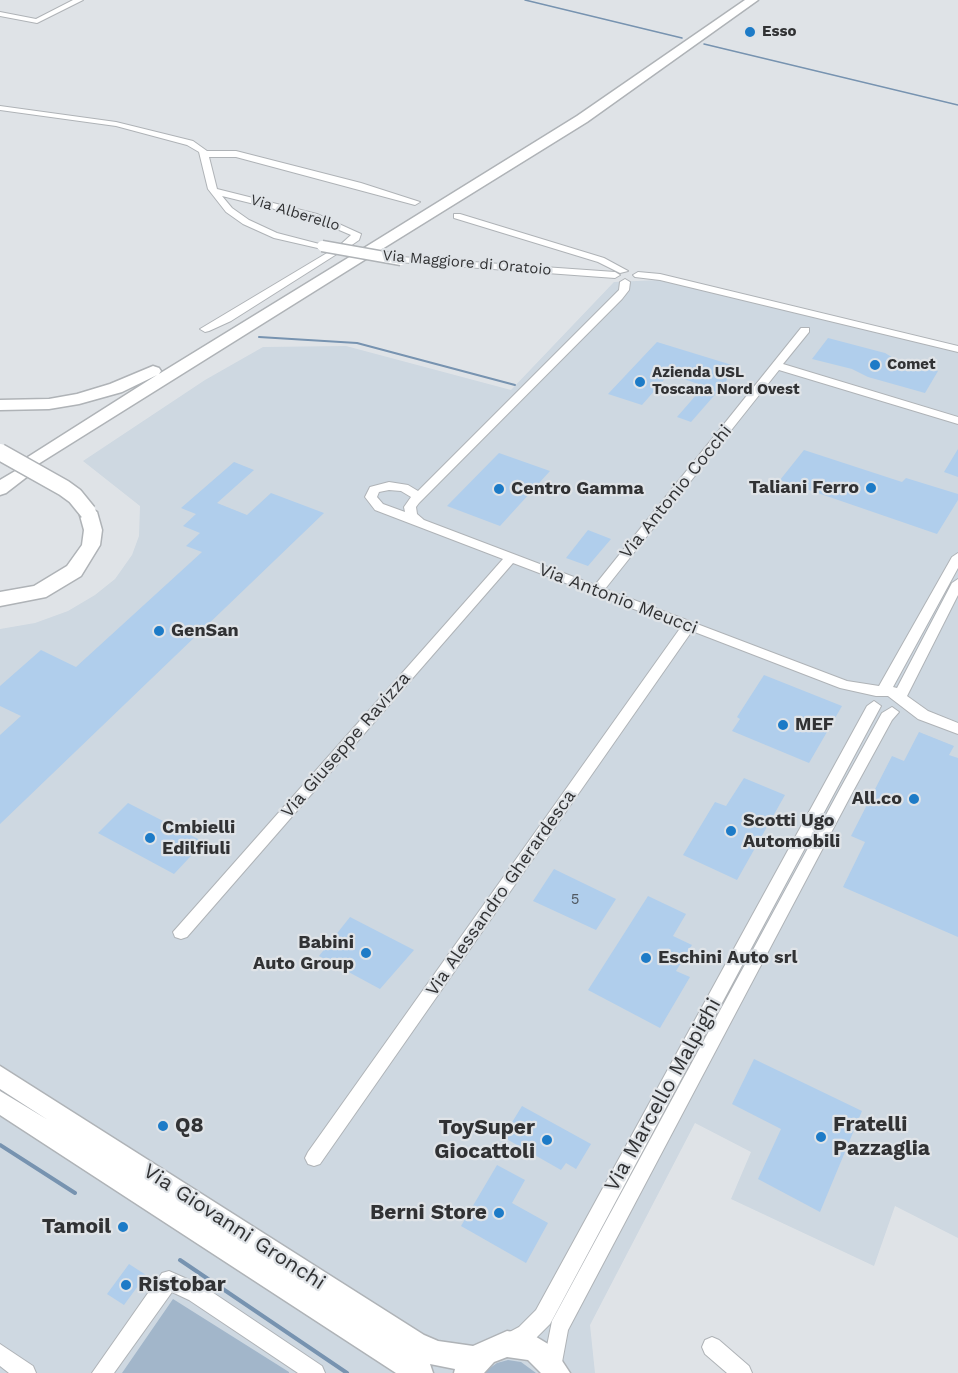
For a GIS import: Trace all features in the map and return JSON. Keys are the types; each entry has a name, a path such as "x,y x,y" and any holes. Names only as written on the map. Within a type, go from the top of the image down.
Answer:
{"highway":[{"path":"0,489 15,466 353,252 566,122 637,76 743,0"},
{"path":"15,466 50,448 353,252 582,119 752,0"},
{"path":"0,405 49,404 100,393 139,378 201,347"},
{"path":"1,599 39,592 64,579 74,571 91,545 93,530 88,512 78,499 64,488 15,466"}],"main road":[{"name":"Via Giovanni Gronchi","path":"0,1076 425,1350 471,1366"},
{"name":"Via Giovanni Gronchi","path":"0,1102 420,1373"},
{"path":"471,1366 496,1346 507,1344 533,1348 555,1370"}],"street":[{"path":"0,14 38,21 80,0"},
{"path":"0,108 132,128 185,141 199,147 203,154 236,154 415,202"},
{"name":"Via Maggiore di Oratoio","path":"203,154 213,191 230,210 253,226 282,238 400,260 598,273 619,272 660,277 958,349"},
{"name":"Via Alberello","path":"205,329 353,252 356,234 314,216 213,191"},
{"name":"Via Maggiore di Oratoio","path":"457,216 601,260 619,272"},
{"path":"598,273 603,267 601,260"},
{"name":"Via Maggiore di Oratoio","path":"619,272 616,279 625,282"},
{"path":"420,523 410,513 416,499 618,297 624,290 625,282 636,281 638,275"},
{"name":"Via Antonio Cocchi","path":"597,591 805,330"},
{"path":"778,366 958,421"},
{"path":"399,486 416,499 379,507 371,495 381,487 399,486"},
{"name":"Via Antonio Meucci","path":"379,507 958,729"},
{"name":"Via Marcello Malpighi","path":"507,1344 526,1334 543,1317 877,698 958,556"},
{"name":"Via Giuseppe Ravizza","path":"181,932 511,558"},
{"name":"Via Marcello Malpighi","path":"555,1370 560,1328 880,728 897,705 958,583"},
{"name":"Via Alessandro Gherardesca","path":"314,1158 688,627"},
{"name":"Via Antonio Meucci","path":"877,698 897,705"},
{"path":"102,1373 169,1280 196,1293 315,1373"},
{"path":"712,1347 742,1373"},
{"path":"0,1354 26,1373"}],"shaded area":[{"path":"660,280 958,351 958,1238 895,1206 874,1266 731,1199 751,1152 695,1123 590,1325 595,1373 0,1373 0,629 35,623 68,611 95,595 115,579 132,555 139,536 140,506 83,461 205,380 263,347 346,346 511,390 614,282"},
{"path":"173,1299 289,1372 289,1373 122,1373"},
{"path":"508,1360 521,1362 536,1373 483,1373 497,1363"}],"building":[{"name":"Comet","path":"828,338 885,353 895,359 938,371 925,393 868,377 852,369 812,359"},
{"name":"Azienda USL Toscana Nord Ovest","path":"657,342 732,365 726,382 691,422 677,417 704,386 669,374 642,405 608,394"},
{"path":"958,449 958,477 944,472"},
{"name":"Taliani Ferro","path":"804,450 902,482 906,478 958,494 958,500 937,534 780,480"},
{"name":"Centro Gamma","path":"499,453 550,471 500,526 447,506"},
{"name":"GenSan","path":"234,462 254,470 217,503 247,515 271,493 324,513 0,824 0,735 21,716 0,706 0,686 41,650 76,667 202,552 186,546 200,533 183,526 196,514 181,508"},
{"path":"588,530 611,539 588,566 566,558"},
{"name":"MEF","path":"764,675 842,706 809,763 732,731 740,719 737,717"},
{"name":"All.co","path":"919,732 954,746 949,755 958,758 958,937 843,887 865,842 851,836 892,756 904,761"},
{"name":"Scotti Ugo Automobili","path":"744,778 785,795 737,880 683,855 715,802 726,806"},
{"name":"Cmbielli Edilfiuli","path":"128,803 204,842 174,874 98,833"},
{"path":"554,869 616,899 596,930 533,901"},
{"name":"Eschini Auto srl","path":"648,896 686,914 673,936 692,945 676,971 690,977 660,1028 588,990"},
{"name":"Babini Auto Group","path":"350,917 414,950 380,989 319,956"},
{"name":"Fratelli Pazzaglia","path":"754,1059 862,1111 820,1212 758,1179 781,1129 732,1104"},
{"name":"ToySuper Giocattoli","path":"522,1106 591,1144 576,1169 566,1163 561,1170 503,1137"},
{"name":"Berni Store","path":"497,1165 525,1180 512,1203 548,1223 526,1263 461,1226"},
{"name":"Ristobar","path":"129,1264 146,1275 124,1305 107,1294"}],"waterway":[{"path":"525,0 682,38"},
{"path":"704,44 958,105"},
{"path":"259,337 357,343 515,385"},
{"path":"0,1145 75,1193"},
{"path":"180,1260 347,1373"}],"place":[{"name":"Esso","path":"750,32"},
{"name":"Comet","path":"875,365"},
{"name":"Azienda USL Toscana Nord Ovest","path":"640,382"},
{"name":"Taliani Ferro","path":"871,488"},
{"name":"Centro Gamma","path":"499,489"},
{"name":"GenSan","path":"159,631"},
{"name":"MEF","path":"783,725"},
{"name":"All.co","path":"914,799"},
{"name":"Scotti Ugo Automobili","path":"731,831"},
{"name":"Cmbielli Edilfiuli","path":"150,838"},
{"name":"Babini Auto Group","path":"366,953"},
{"name":"Eschini Auto srl","path":"646,958"},
{"name":"Q8","path":"163,1126"},
{"name":"Fratelli Pazzaglia","path":"821,1137"},
{"name":"ToySuper Giocattoli","path":"547,1140"},
{"name":"Berni Store","path":"499,1213"},
{"name":"Tamoil","path":"123,1227"},
{"name":"Ristobar","path":"126,1285"}]}
